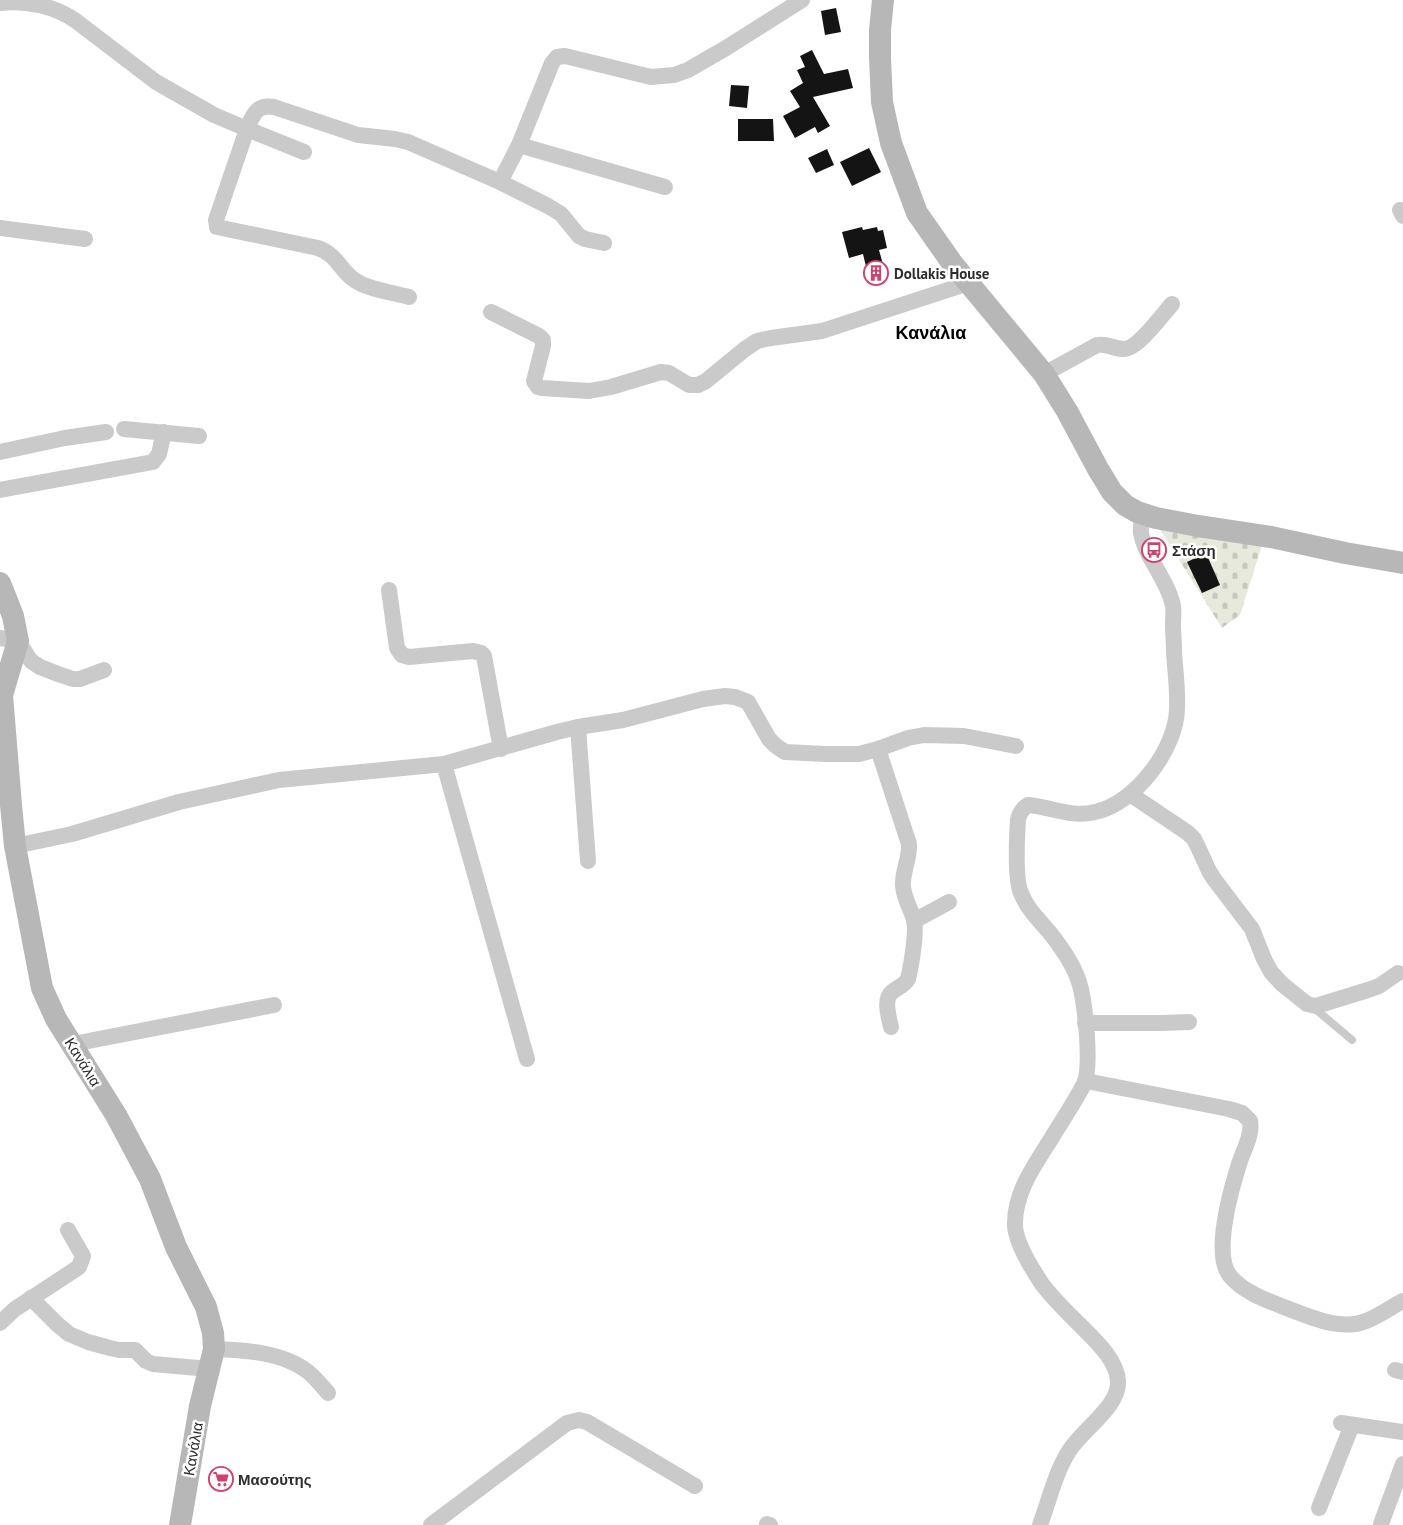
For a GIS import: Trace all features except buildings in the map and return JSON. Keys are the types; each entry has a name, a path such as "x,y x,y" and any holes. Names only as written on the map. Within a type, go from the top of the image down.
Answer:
{"main road":[{"path":"883,0 880,30 882,102 891,143 917,214 942,251 1044,374 1112,492 1125,505 1143,514 1198,526 1271,537 1345,553 1403,562"},
{"name":"Κανάλια","path":"0,583 13,616 2,695 5,807 15,846 42,988 54,1014 116,1114 150,1179 176,1247 206,1307 213,1333 211,1359 200,1406 180,1525"}],"street":[{"path":"500,182 519,145 552,63 557,57 565,56 651,76 674,75 688,70 726,48 802,0"},
{"path":"0,3 32,2 63,13 156,82 214,115 304,152"},
{"path":"409,297 360,283 347,274 332,256 318,248 217,227 216,220 247,129 256,111 264,106 274,107 358,135 408,142 500,182 548,206 561,214 580,236 604,243"},
{"path":"519,145 665,188"},
{"path":"0,228 86,239"},
{"path":"491,312 539,336 543,340 534,381 535,384 542,388 589,391 611,387 661,372 669,373 694,386 703,384 745,348 757,341 822,331 969,283"},
{"path":"1044,374 1097,345 1104,344 1123,349 1134,345 1172,304"},
{"path":"124,428 198,436"},
{"path":"0,452 49,441 106,432"},
{"path":"0,490 153,462 159,454 164,432"},
{"path":"1040,1525 1061,1466 1070,1450 1112,1402 1118,1392 1118,1380 1116,1370 1108,1356 1042,1284 1030,1265 1018,1239 1015,1226 1018,1201 1028,1176 1086,1081 1088,1063 1081,992 1074,971 1058,942 1030,911 1020,891 1018,880 1018,820 1019,813 1028,805 1079,815 1110,808 1130,794 1162,757 1175,726 1178,708 1173,632 1174,608 1166,586 1144,543 1141,531 1143,514"},
{"path":"389,590 398,648 402,655 410,657 473,650 484,656 500,749"},
{"path":"9,640 40,667 73,679 80,679 104,670"},
{"path":"15,846 72,834 179,802 279,780 444,764 578,727 623,720 725,696 735,697 748,702 769,739 785,752 852,754 878,749 908,738 924,735 964,736 1016,746"},
{"path":"578,727 588,861"},
{"path":"878,749 909,844 909,856 904,872 903,886 914,921 915,932 906,982 890,993 888,998 891,1027"},
{"path":"444,764 527,1059"},
{"path":"1130,794 1194,839 1214,879 1252,928 1271,972 1301,1000 1311,1006 1322,1004 1374,988 1398,973"},
{"path":"914,921 949,902"},
{"path":"73,1044 274,1005"},
{"path":"1085,1023 1162,1024 1189,1022"},
{"path":"1086,1081 1229,1109 1242,1113 1248,1118 1251,1124 1250,1132 1230,1199 1222,1242 1222,1259 1225,1269 1237,1282 1253,1294 1309,1316 1343,1324 1366,1321 1403,1301"},
{"path":"0,1323 15,1309 71,1273 81,1263 83,1256 81,1250 68,1230"},
{"path":"31,1298 69,1334 110,1348 135,1350 146,1361 153,1364 256,1353 286,1360 307,1370 328,1394"},
{"path":"430,1525 567,1423 575,1420 587,1422 695,1486"},
{"path":"1319,1508 1346,1424 1403,1432"},
{"path":"1381,1524 1403,1464"}],"lane":[{"path":"1311,1006 1352,1040"}],"green space":[{"path":"1157,525 1263,542 1240,615 1222,628"}],"place":[{"name":"Dollakis House","path":"876,273"},
{"name":"Στάση","path":"1154,550"},
{"name":"Μασούτης","path":"221,1479"}],"district":[{"name":"Κανάλια","path":"931,332"}]}
